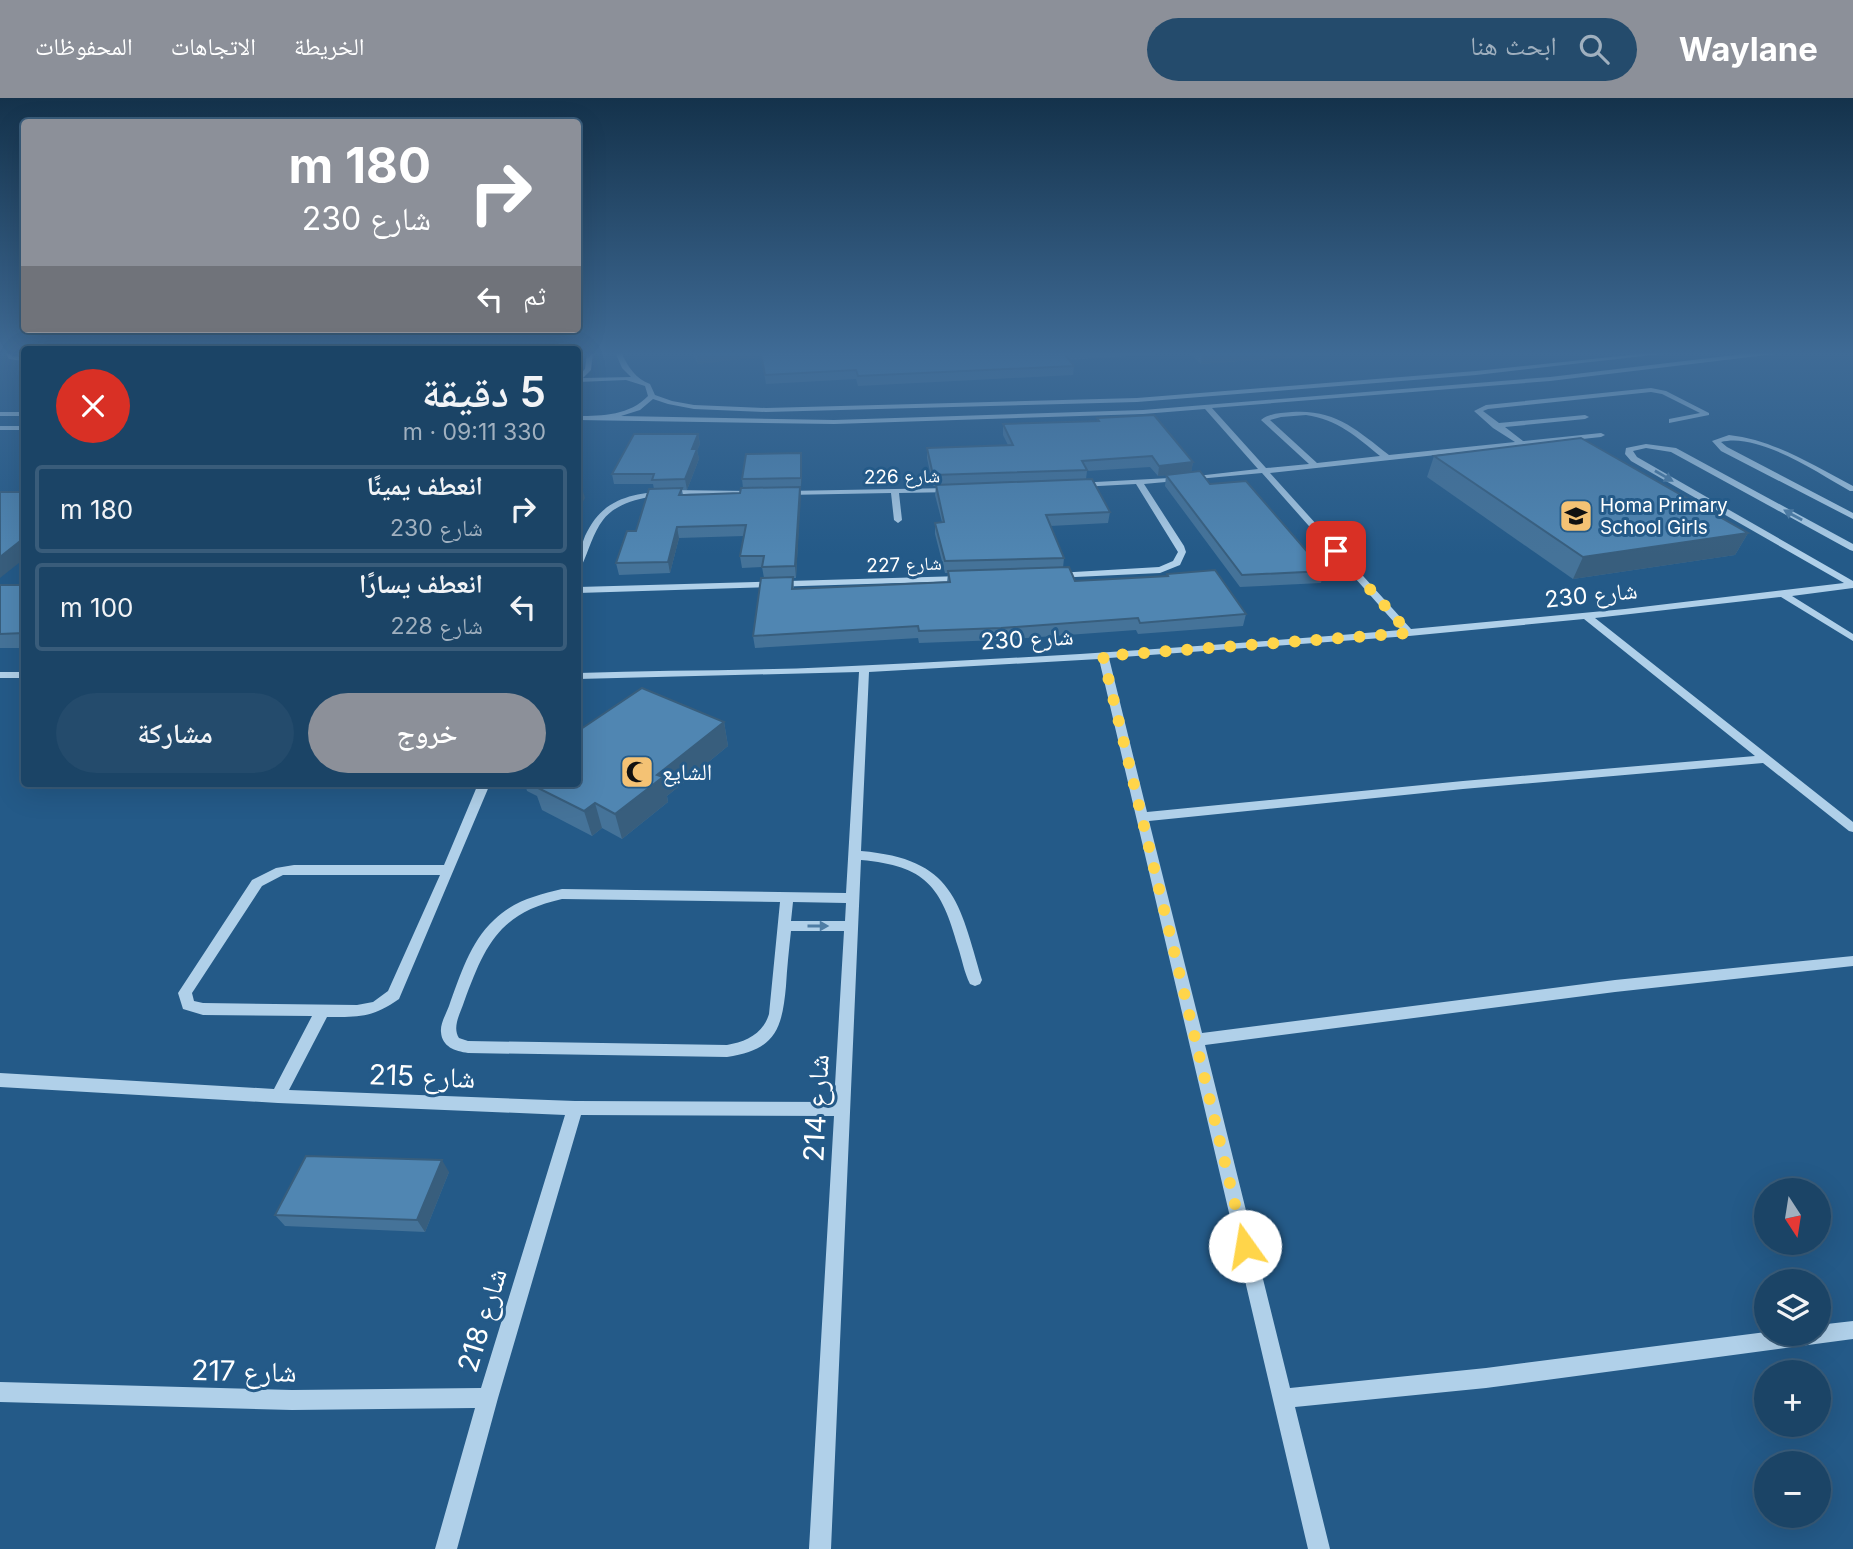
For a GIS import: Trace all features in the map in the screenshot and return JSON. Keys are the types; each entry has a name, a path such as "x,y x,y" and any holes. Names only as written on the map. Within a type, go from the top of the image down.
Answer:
{"street":[{"path":"698,420 834,422 905,420"},
{"path":"1219,420 1409,633"},
{"path":"1266,420 1267,424 1314,464"},
{"path":"1336,420 1386,457"},
{"path":"1487,420 1521,443"},
{"path":"1496,426 1557,420"},
{"path":"1672,421 1678,420"},
{"path":"0,428 21,428"},
{"path":"1071,485 1139,483 1601,435"},
{"path":"1853,489 1754,440 1730,437 1716,441 1724,449 1853,516"},
{"path":"1853,548 1673,450 1646,446 1629,450 1634,459 1853,585"},
{"path":"1045,576 1148,572 1170,568 1177,563 1182,552 1180,546 1139,483"},
{"name":"شارع 226","path":"773,493 963,490"},
{"path":"895,492 898,520"},
{"path":"581,559 602,514 627,499 651,495 759,494"},
{"name":"شارع 227","path":"581,590 980,579"},
{"name":"شارع 230","path":"581,676 864,670 1103,656 1587,617 1853,585"},
{"path":"1784,595 1853,638"},
{"path":"1587,617 1853,828"},
{"path":"1103,656 1320,1549"},
{"name":"شارع 214","path":"820,1549 864,670"},
{"path":"0,675 21,676"},
{"path":"1143,817 1765,759"},
{"path":"449,870 294,870 268,876 249,891 185,993 188,1005 203,1009 322,1012 367,1011 387,1002 394,995 449,870 483,787"},
{"path":"855,855 897,859 933,877 952,905 975,981"},
{"path":"787,897 775,1021 765,1036 747,1046 727,1051 468,1047 454,1044 448,1034 485,937 504,915 531,900 562,894 787,897 853,898"},
{"path":"784,926 851,926"},
{"path":"1197,1040 1615,986 1853,961"},
{"path":"278,1097 322,1012"},
{"name":"شارع 215","path":"0,1080 278,1097 575,1108 842,1109"},
{"name":"شارع 218","path":"446,1549 575,1108"},
{"path":"1282,1399 1486,1378 1853,1330"},
{"name":"شارع 217","path":"0,1392 292,1400 488,1398"}],"building":[{"path":"1158,420 1193,462 1159,466 1152,456 1082,461 1087,470 933,475 927,448 1013,445 1003,424"},
{"path":"634,434 698,434 692,449 697,449 685,479 652,480 654,474 612,474"},
{"name":"Homa Primary School Girls","path":"1581,438 1748,533 1583,557 1434,456"},
{"path":"801,453 801,478 742,479 746,454"},
{"path":"1200,471 1210,484 1246,481 1324,571 1242,575 1166,475"},
{"path":"1092,479 1110,512 1046,515 1064,558 945,561 935,523 944,522 936,485"},
{"path":"800,487 795,566 762,567 764,556 740,556 746,525 677,527 668,562 616,563 627,531 636,531 649,489 682,488 679,495 686,495 740,493 741,488"},
{"path":"0,492 21,492 21,540 0,557"},
{"path":"1069,567 1075,581 1168,576 1167,574 1215,570 1246,614 1140,623 1138,618 1001,628 919,631 918,626 753,636 761,578 793,577 792,589 950,582 948,571"},
{"path":"0,585 21,585 21,633 0,634"},
{"name":"الشايع","path":"642,688 724,722 657,775 663,777 615,814 595,803 584,811 536,787 581,787 581,729"},
{"path":"306,1156 442,1160 417,1220 275,1215"}],"place":[{"name":"Homa Primary School Girls","path":"1576,516"},
{"name":"الشايع","path":"637,772"}],"route":[{"path":"1245,1246 1103,656 1409,633 1336,551"}]}
